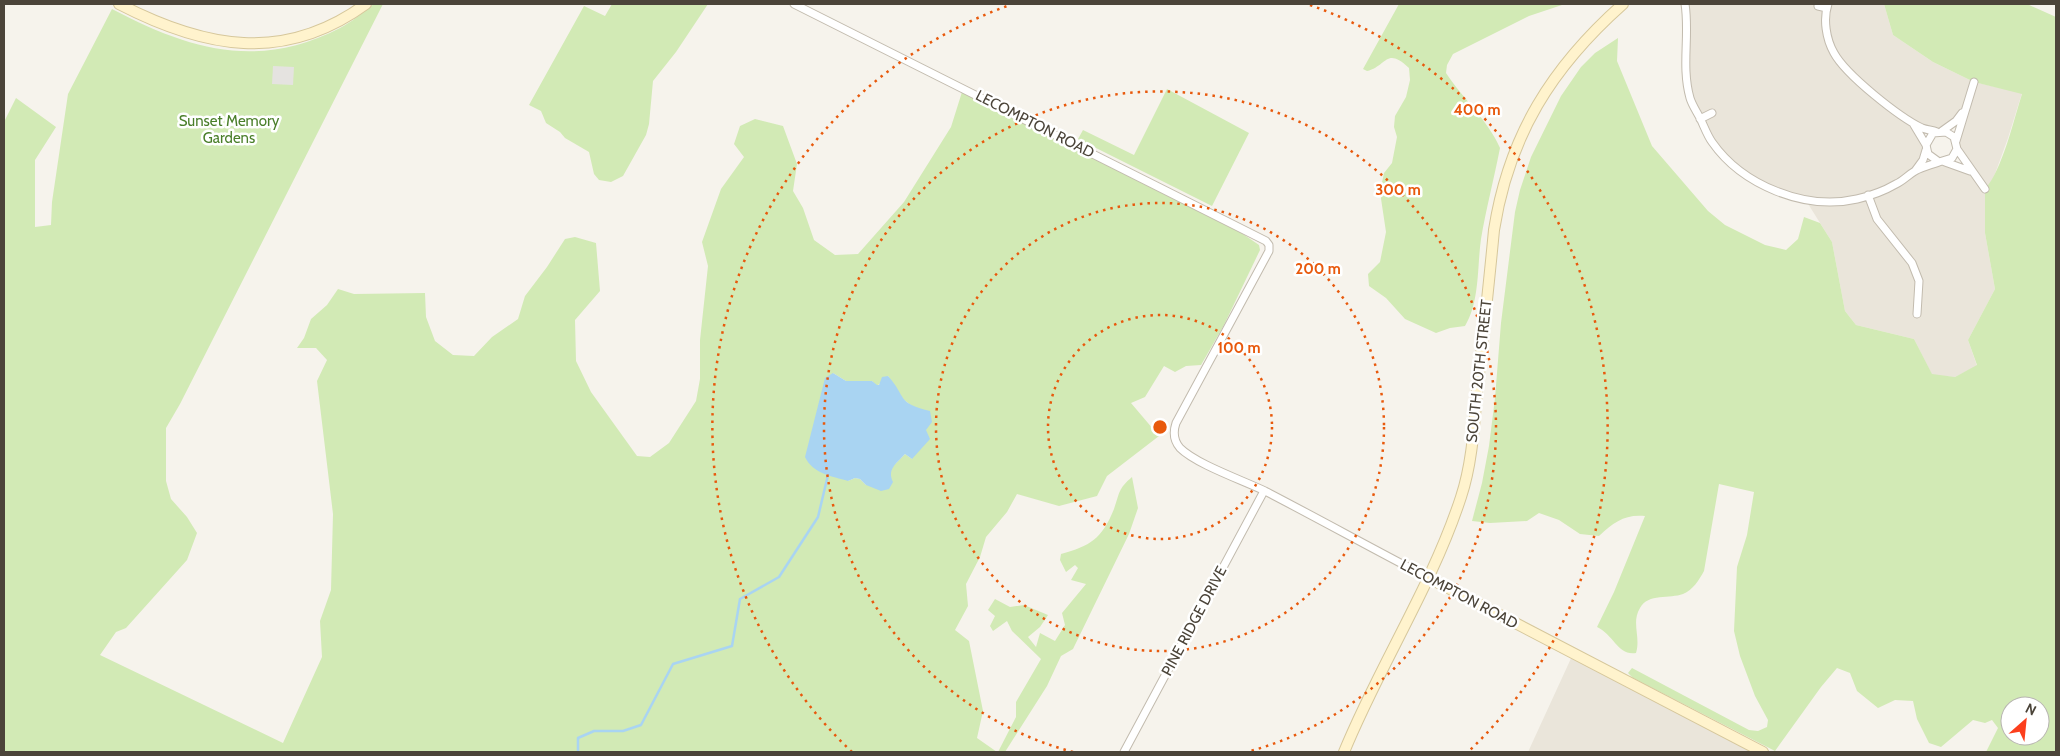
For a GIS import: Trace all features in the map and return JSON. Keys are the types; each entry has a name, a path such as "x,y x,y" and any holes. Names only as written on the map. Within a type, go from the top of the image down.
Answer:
{"main road":[{"path":"119,4 180,32 234,43 299,38 326,28 366,4"},
{"name":"SOUTH 20TH STREET","path":"1344,752 1358,719 1387,664 1445,542 1462,496 1468,466 1494,230 1498,207 1524,129 1554,78 1582,42 1623,4"},
{"name":"LECOMPTON ROAD","path":"1428,577 1763,752"}],"street":[{"name":"LECOMPTON ROAD","path":"794,4 1266,241 1269,245 1268,251 1176,423 1174,431 1175,440 1179,447 1195,459 1264,491 1428,577"},
{"path":"1685,4 1687,18 1685,77 1691,100 1712,141 1724,156 1749,178 1767,187 1805,199 1830,201 1854,199 1896,184 1915,171 1952,158 1957,149"},
{"path":"1818,6 1828,6 1828,40 1843,66 1910,121 1924,128 1950,134 1956,141"},
{"path":"1974,82 1956,141 1957,149 1985,189"},
{"path":"1915,171 1923,160 1930,136 1956,121 1965,108"},
{"path":"1700,119 1712,113"},
{"path":"1910,121 1931,157 1973,172"},
{"path":"1868,195 1877,219 1912,263 1919,281 1917,314"},
{"name":"PINE RIDGE DRIVE","path":"1124,752 1264,491"}],"shaded area":[{"path":"1685,4 1884,4 1893,35 1933,62 1974,82 2022,93 1992,182 1985,189 1985,233 1995,289 1968,340 1977,366 1955,377 1932,375 1914,339 1856,325 1845,311 1832,242 1805,199 1767,187 1724,156 1691,100","holes":["1964,110 1956,141 1971,171 1944,162 1920,166 1926,145 1912,122 1942,131"]},
{"path":"273,66 294,67 293,85 272,84"},
{"path":"1573,654 1763,752 1528,752"}],"green space":[{"name":"Sunset Memory Gardens","path":"374,4 383,4 180,404 166,428 166,481 171,499 187,517 197,533 187,560 126,628 116,632 100,655 283,743 322,657 320,621 331,590 333,514 317,381 327,360 316,348 297,348 304,338 311,319 327,305 338,289 354,294 425,293 426,317 435,341 453,355 474,356 492,337 518,319 525,296 565,239 575,237 596,243 600,291 575,320 576,361 591,392 637,456 650,457 669,443 696,401 700,379 700,340 708,266 702,242 721,189 744,157 734,144 740,126 755,119 783,126 797,164 793,191 803,208 814,240 835,255 858,254 904,202 951,127 962,92 1240,232 1259,245 1260,250 1224,325 1201,365 1186,366 1175,372 1164,366 1145,397 1131,403 1159,436 1107,476 1097,496 1059,506 1017,494 1007,512 986,537 980,557 966,584 968,606 955,630 969,641 983,711 977,738 997,752 4,752 4,122 16,98 56,127 35,160 35,227 51,225 52,202 68,94 112,9 169,35 197,44 225,50 252,51 281,49 310,41 344,26","holes":["833,373 846,381 872,381 877,386 888,376 903,399 913,407 912,459 905,454 891,468 890,475 866,485 860,479 855,478 848,481"]},
{"path":"612,4 708,4 676,52 653,81 649,124 646,135 623,176 611,182 599,180 594,174 589,152 565,138 560,132 546,123 541,111 529,105 584,6 605,16"},
{"path":"1399,4 1565,4 1529,16 1453,54 1447,65 1446,73 1489,128 1500,148 1483,228 1476,295 1470,316 1465,326 1450,328 1436,333 1405,319 1386,298 1369,286 1368,274 1380,262 1386,232 1380,192 1384,173 1392,163 1397,137 1394,127 1395,116 1406,97 1410,80 1409,68 1396,58 1387,59 1374,69 1367,71 1363,69"},
{"path":"1884,4 2027,4 2056,17 2056,752 1986,752 1998,728 1992,720 1985,723 1973,720 1941,747 1929,743 1917,719 1913,701 1895,700 1878,708 1857,691 1850,673 1837,668 1775,751 1633,678 1628,673 1632,668 1749,730 1758,731 1767,727 1768,720 1755,696 1740,656 1734,631 1737,567 1747,535 1754,492 1719,484 1704,571 1687,592 1654,598 1644,603 1636,619 1636,653 1630,653 1620,648 1608,635 1597,627 1614,592 1645,516 1631,516 1620,520 1599,536 1580,534 1559,520 1539,513 1527,521 1490,523 1472,521 1489,446 1501,323 1515,212 1520,190 1531,157 1561,96 1581,67 1595,53 1618,38 1617,61 1652,146 1708,211 1725,225 1765,245 1786,250 1798,239 1804,217 1820,223 1832,242 1845,311 1856,325 1914,339 1932,374 1955,377 1977,365 1968,340 1995,289 1985,233 1985,189 2002,158 2022,94 1974,82 1933,62 1893,35"},
{"path":"1167,89 1249,133 1212,206 1078,139 1083,130 1134,155"},
{"path":"1132,477 1138,508 1129,534 1073,649 1061,656 1047,686 1005,752 998,752 1016,717 1016,702 1041,659 1012,631 1007,621 993,631 990,626 995,616 988,610 995,599 1010,607 1024,605 1048,615 1040,627 1028,637 1036,647 1040,633 1055,641 1065,625 1062,613 1086,584 1071,580 1078,568 1075,565 1066,572 1060,560 1061,554 1080,548 1100,534 1105,528 1122,488"}],"water":[{"path":"833,373 846,381 872,381 877,385 879,385 882,377 888,376 907,402 930,411 932,422 926,430 930,439 912,459 905,454 896,464 892,470 891,477 893,482 889,489 881,491 866,485 860,479 855,478 848,481 824,474 808,463 805,457 825,378"}],"waterway":[{"path":"578,752 578,738 594,731 623,731 641,725 673,664 732,646 740,599 779,577 818,517 828,475"}]}
